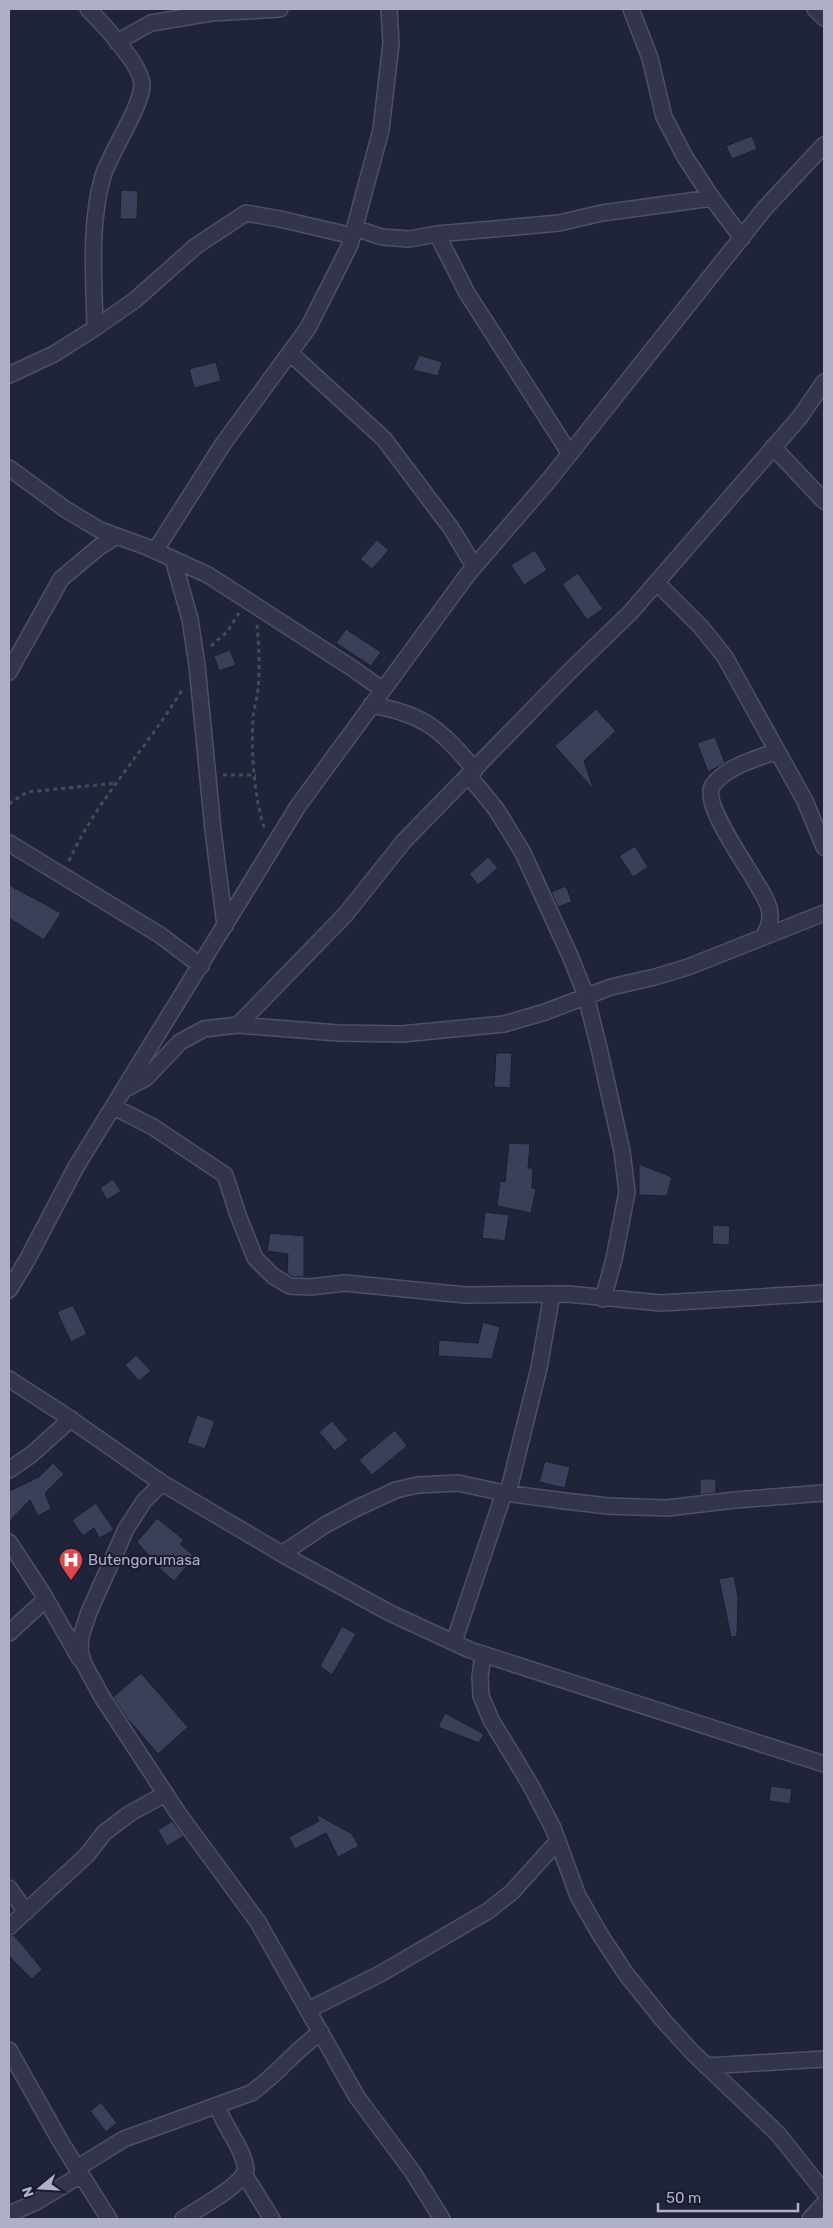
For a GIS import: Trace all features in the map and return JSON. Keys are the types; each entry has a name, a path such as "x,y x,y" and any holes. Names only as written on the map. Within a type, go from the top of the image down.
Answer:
{"street":[{"path":"88,9 106,26 138,72 142,84 139,98 114,147 103,177 95,222 95,328"},
{"path":"117,42 151,23 211,13 280,9"},
{"path":"155,550 223,444 308,328 350,245 381,130 391,43 389,9"},
{"path":"631,9 650,58 664,117 685,157 712,198 742,238"},
{"path":"815,9 824,18"},
{"path":"9,1290 28,1260 76,1167 298,806 474,566 570,454 765,208 824,145"},
{"path":"9,375 54,354 95,328 135,300 196,246 246,213 382,237 409,239 437,234 559,223 602,213 712,198"},
{"path":"437,234 467,293 570,454"},
{"path":"290,353 384,439 451,528 474,566"},
{"path":"238,1025 345,915 404,842 571,670 630,614 800,417 824,382"},
{"path":"773,447 824,501"},
{"path":"9,468 65,509 100,530 155,550 208,576 352,668 382,690"},
{"path":"9,672 61,579 99,547 117,536"},
{"path":"173,559 190,619 225,926"},
{"path":"657,584 701,627 725,657 805,802 824,847"},
{"path":"371,705 400,710 427,722 451,742 524,853 568,950 586,996 622,1151 626,1192 614,1259 603,1299"},
{"path":"763,937 770,920 769,907 730,841 711,796 712,787 722,776 777,751"},
{"path":"9,843 160,935 201,966"},
{"path":"126,1088 146,1078 180,1042 194,1034 217,1026 238,1025 338,1033 402,1034 504,1024 545,1012 586,996 688,967 824,912"},
{"path":"114,1107 153,1127 226,1175 238,1215 255,1258 273,1276 290,1286 310,1287 345,1283 465,1295 568,1294 661,1304 824,1293"},
{"path":"454,1642 506,1493 539,1368 552,1294"},
{"path":"9,1379 72,1419 162,1483 282,1554 390,1613 483,1654 824,1764"},
{"path":"9,1470 32,1454 72,1419"},
{"path":"84,1664 80,1651 81,1636 89,1612 126,1529 144,1501 162,1483"},
{"path":"282,1554 325,1524 396,1490 418,1486 458,1483 506,1493 608,1506 667,1508 824,1493"},
{"path":"9,1542 46,1599 102,1697 165,1794 258,1922 357,2097 412,2171 442,2219"},
{"path":"9,1633 46,1599"},
{"path":"483,1654 480,1677 482,1696 491,1720 530,1784 558,1841 578,1896 601,1936 626,1974 663,2020 706,2066 778,2134 824,2192"},
{"path":"9,1927 86,1855 104,1833 129,1814 165,1794"},
{"path":"308,2010 380,1974 488,1911 512,1892 558,1841"},
{"path":"9,1888 26,1912"},
{"path":"9,2214 36,2202 124,2138 251,2093 263,2084 294,2053 321,2032"},
{"path":"9,2050 109,2219"},
{"path":"706,2066 824,2059"},
{"path":"217,2106 244,2161 244,2174 272,2219"},
{"path":"183,2219 231,2186 244,2174"},
{"path":"810,2219 824,2204"}],"path":[{"path":"197,671 209,648 227,632 249,602"},
{"path":"249,602 259,665 258,691 253,719 256,775 261,818 272,850"},
{"path":"62,875 81,835 150,740 183,689"},
{"path":"207,776 256,775"},
{"path":"9,804 27,792 118,783"}],"building":[{"path":"752,136 757,149 732,159 726,146"},
{"path":"121,190 138,191 137,219 120,219"},
{"path":"419,355 442,362 438,376 413,370"},
{"path":"216,362 221,381 194,388 189,369"},
{"path":"377,540 389,550 372,569 360,559"},
{"path":"535,550 547,570 524,585 511,565"},
{"path":"578,573 603,609 587,620 562,584"},
{"path":"346,629 381,652 371,666 336,643"},
{"path":"230,650 236,665 219,671 214,656"},
{"path":"596,709 616,731 584,761 594,790 555,746"},
{"path":"715,737 725,763 708,772 697,743"},
{"path":"635,846 648,867 633,877 619,856"},
{"path":"488,857 498,868 478,885 469,874"},
{"path":"9,885 61,913 44,940 9,918"},
{"path":"566,886 572,902 558,907 551,892"},
{"path":"496,1053 512,1053 510,1088 494,1087"},
{"path":"509,1143 530,1144 528,1168 533,1168 532,1188 536,1189 531,1213 497,1206 500,1181 505,1182"},
{"path":"639,1164 672,1177 667,1196 639,1195"},
{"path":"113,1179 121,1191 107,1200 100,1188"},
{"path":"485,1212 509,1215 505,1241 482,1238"},
{"path":"713,1225 730,1226 729,1245 712,1244"},
{"path":"270,1233 304,1236 304,1277 293,1277 287,1273 288,1254 267,1251"},
{"path":"73,1305 87,1334 71,1342 57,1312"},
{"path":"483,1322 500,1327 492,1359 438,1356 439,1340 478,1343"},
{"path":"136,1355 151,1371 139,1381 125,1365"},
{"path":"197,1415 215,1421 205,1449 187,1443"},
{"path":"332,1421 348,1440 335,1451 319,1432"},
{"path":"395,1430 407,1446 372,1475 359,1460"},
{"path":"545,1461 570,1467 565,1488 539,1482"},
{"path":"53,1463 64,1474 45,1493 51,1509 38,1516 30,1500 9,1522 9,1491 39,1477"},
{"path":"700,1479 716,1479 716,1493 700,1495"},
{"path":"96,1503 114,1530 99,1538 94,1528 83,1536 72,1520"},
{"path":"157,1518 184,1540 180,1544 195,1557 174,1581 161,1570 137,1542"},
{"path":"734,1576 738,1597 737,1636 731,1637 719,1579"},
{"path":"342,1626 356,1634 332,1675 320,1666"},
{"path":"141,1673 188,1727 158,1754 126,1717 113,1697"},
{"path":"445,1713 484,1734 479,1743 438,1727"},
{"path":"771,1786 792,1789 790,1804 769,1801"},
{"path":"316,1814 352,1834 359,1846 338,1857 326,1833 295,1849 289,1837 319,1821"},
{"path":"172,1821 184,1836 167,1846 158,1830"},
{"path":"14,1935 42,1969 32,1979 9,1956 9,1936"},
{"path":"101,2102 117,2123 106,2132 90,2111"}],"place":[{"name":"Butengorumasa","path":"71,1581"}]}
